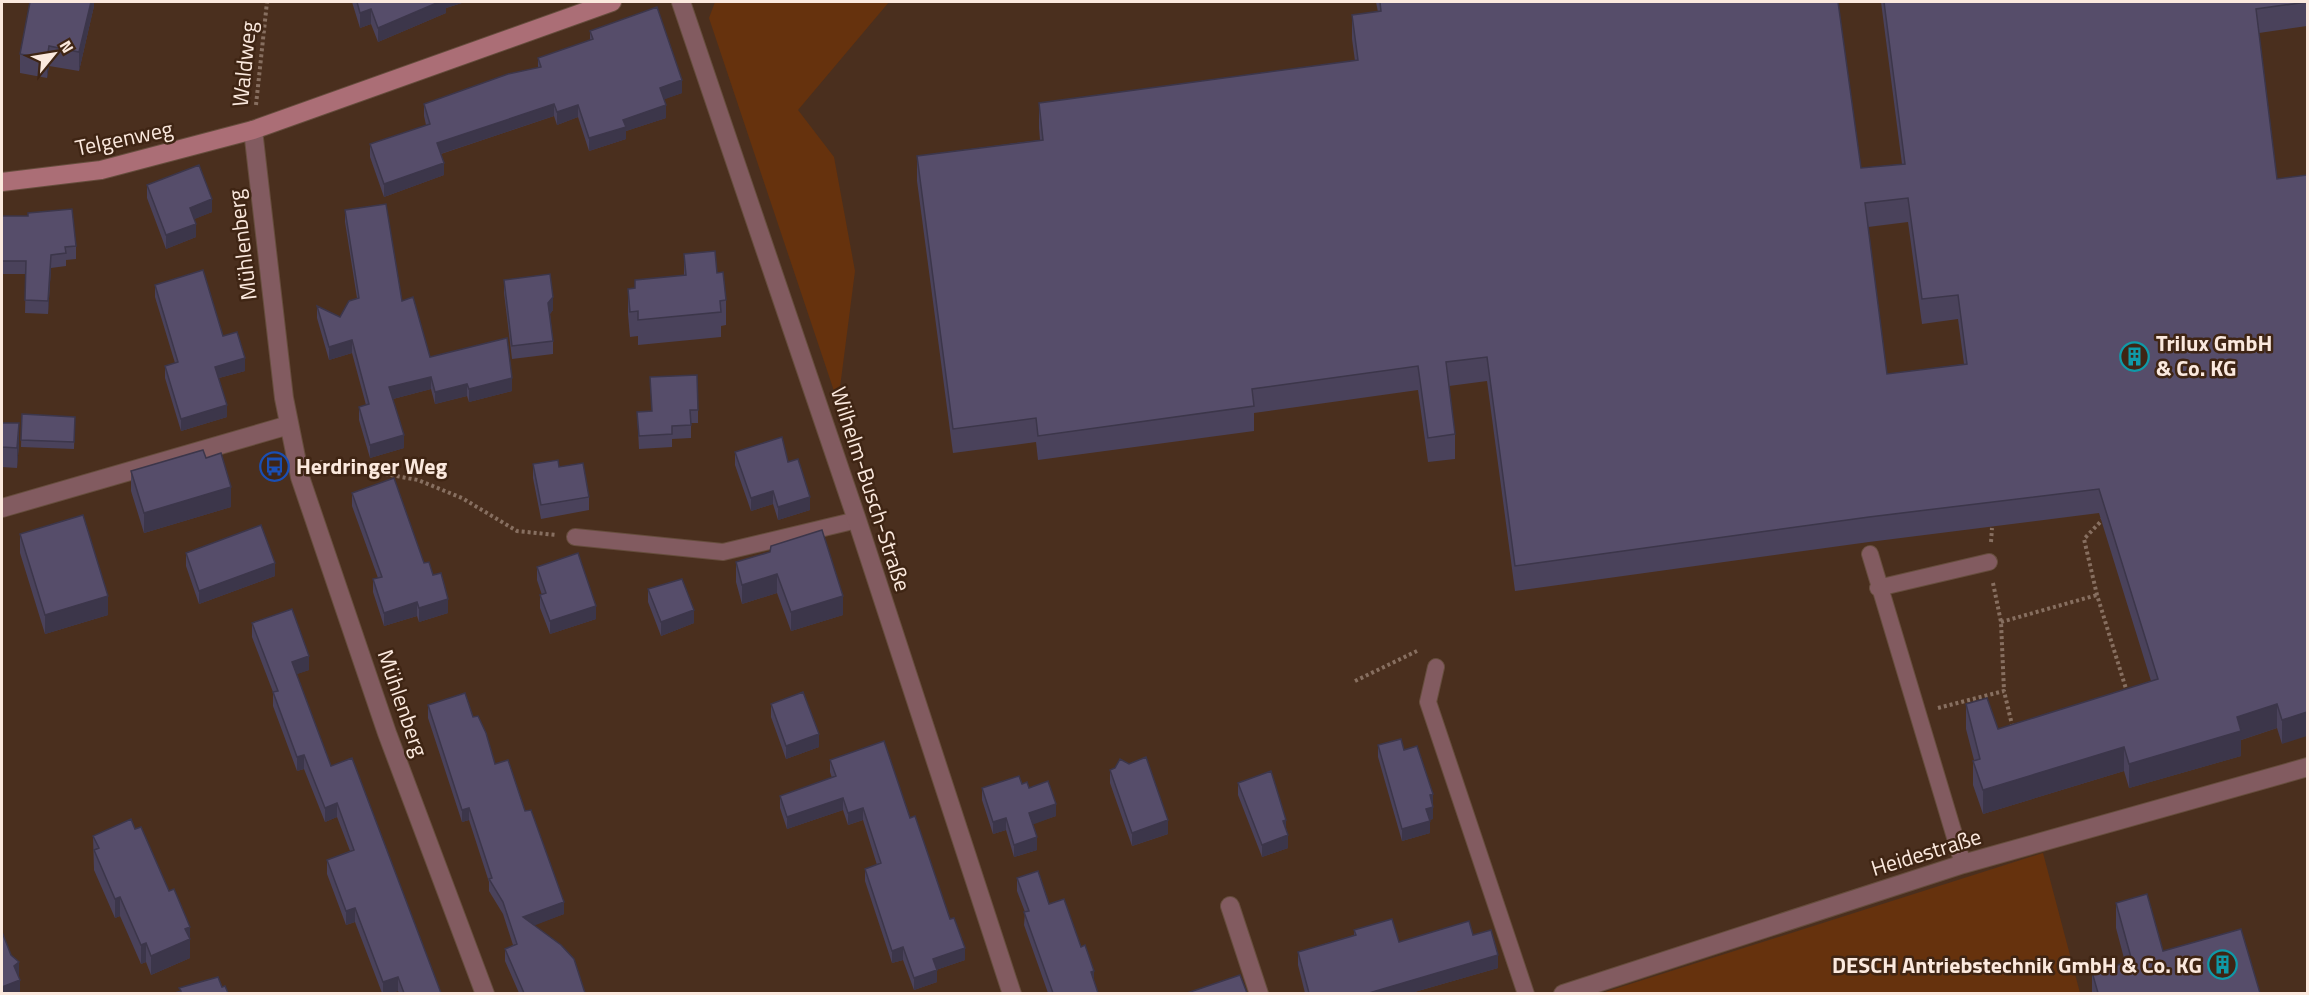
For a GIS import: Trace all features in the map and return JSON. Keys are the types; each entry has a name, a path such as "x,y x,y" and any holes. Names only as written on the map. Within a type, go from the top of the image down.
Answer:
{"main road":[{"path":"253,130 612,2"},
{"name":"Telgenweg","path":"2,182 101,170 253,130"}],"street":[{"name":"Wilhelm-Busch-Straße","path":"681,2 857,520 1012,993"},
{"name":"Mühlenberg","path":"253,130 289,425 297,465 387,733 485,993"},
{"path":"2,508 289,425"},
{"name":"Heidestraße","path":"1563,993 1963,864 2307,767"},
{"path":"1230,906 1259,993"}],"lane":[{"path":"575,537 723,552 857,520"},
{"path":"1870,554 1878,588 1963,864"},
{"path":"1878,588 1989,562"},
{"path":"1436,667 1428,702 1526,993"}],"path":[{"name":"Waldweg","path":"253,130 267,2"},
{"path":"297,465 319,462 418,480 462,498 517,531 575,537"},
{"path":"2106,516 2084,539 2097,595 2130,701"},
{"path":"1992,528 1989,562 2001,622 2004,692 2015,736"},
{"path":"2001,622 2097,595"},
{"path":"1355,681 1417,651"},
{"path":"1917,713 2004,692"}],"shaded area":[{"path":"715,2 889,2 798,110 834,157 855,271 838,403 709,18"},
{"path":"2043,853 2080,993 1602,993"}],"building":[{"path":"30,2 91,2 79,52 49,46 47,59 20,54"},
{"path":"357,2 439,2 378,28 371,9 360,13"},
{"path":"1380,2 1838,2 1861,168 1905,164 1884,2 2307,2 2256,9 2277,179 2307,175 2307,712 2282,720 2277,704 2237,717 2241,731 2129,764 2124,747 1983,790 1973,761 1980,759 1966,704 1987,698 1998,729 2158,679 2099,489 1869,517 1515,566 1487,357 1446,362 1455,434 1428,438 1418,366 1252,389 1254,406 1038,436 1036,418 953,429 917,156 1043,140 1039,103 1358,60 1352,15 1381,11","holes":["1908,198 1922,299 1958,295 1967,364 1887,374 1865,203"]},
{"path":"657,7 682,80 660,88 666,105 623,120 626,127 589,138 578,105 557,112 554,104 437,143 444,163 384,184 370,144 430,124 424,104 508,74 541,67 538,58 593,39 590,31"},
{"path":"199,165 212,199 190,208 196,224 166,235 147,185"},
{"path":"386,204 402,301 413,297 430,357 507,338 512,378 469,389 467,384 435,392 431,377 389,387 404,435 370,445 359,407 369,404 352,340 329,347 317,306 340,317 349,301 359,298 345,210"},
{"path":"72,209 76,246 65,247 66,253 51,255 48,301 25,300 26,261 2,261 2,216 28,216 28,213"},
{"path":"715,251 717,273 723,272 726,300 720,301 721,312 638,320 638,311 630,312 628,289 635,288 635,280 686,275 684,254"},
{"path":"203,270 223,336 237,332 245,358 215,367 227,405 181,419 165,366 178,362 155,285"},
{"path":"550,274 553,297 548,303 553,341 512,346 504,280"},
{"path":"697,375 698,410 690,410 691,425 672,426 672,434 639,436 637,412 652,411 650,377"},
{"path":"22,414 75,417 74,442 21,440"},
{"path":"2,423 19,423 17,448 2,447"},
{"path":"782,437 788,462 798,459 810,497 778,507 773,491 751,498 735,452"},
{"path":"203,450 206,458 221,453 231,487 144,513 131,471"},
{"path":"558,460 559,467 583,463 589,497 541,505 533,464"},
{"path":"394,478 424,563 429,562 433,575 441,573 448,599 419,608 417,602 384,613 373,579 382,577 352,493"},
{"path":"83,515 108,596 45,615 20,534"},
{"path":"261,525 275,563 199,591 186,553"},
{"path":"822,530 843,596 791,612 777,574 742,585 736,562 770,552 771,546"},
{"path":"578,553 596,606 550,621 540,595 546,593 537,567"},
{"path":"682,579 694,610 661,622 648,589"},
{"path":"292,609 309,656 292,662 331,766 352,758 441,993 404,993 398,977 383,982 355,908 346,911 327,860 354,850 337,803 325,808 304,755 297,757 273,692 278,691 252,623"},
{"path":"803,692 819,734 786,746 771,704"},
{"path":"465,693 473,717 478,716 486,733 495,764 508,760 525,811 531,810 564,902 523,917 561,945 574,959 585,993 524,993 505,949 517,944 503,902 489,879 492,878 469,808 462,810 428,705"},
{"path":"1401,739 1404,750 1417,746 1433,794 1430,795 1433,807 1426,809 1430,821 1402,829 1378,745"},
{"path":"884,741 910,818 915,816 950,919 954,918 965,948 933,959 937,970 914,978 903,947 892,951 865,869 881,863 863,808 848,813 843,798 787,817 780,796 836,776 830,760"},
{"path":"1146,757 1168,820 1132,833 1110,770 1115,768 1120,759 1129,764"},
{"path":"1271,771 1286,820 1283,821 1288,835 1262,845 1238,783"},
{"path":"1019,776 1022,784 1027,782 1029,788 1048,781 1056,804 1029,813 1037,837 1014,845 1006,818 993,822 982,788"},
{"path":"131,819 135,829 141,827 169,891 174,889 190,927 185,929 190,939 151,956 146,943 141,945 120,897 115,899 94,850 99,848 93,836"},
{"path":"1038,871 1049,904 1064,899 1081,947 1085,945 1094,971 1091,972 1098,993 1053,993 1024,912 1029,911 1017,878"},
{"path":"2147,894 2163,951 2241,929 2260,993 2098,993 2092,972 2132,961 2116,903"},
{"path":"1392,919 1399,942 1469,921 1473,935 1491,930 1498,955 1369,993 1309,993 1298,952 1356,935 1354,930"},
{"path":"2,932 11,955 19,962 14,966 20,980 2,987"},
{"path":"1240,975 1247,993 1187,993"},
{"path":"218,977 222,987 225,986 228,993 175,993 181,991 179,988"}],"place":[{"name":"Trilux GmbH & Co. KG","path":"2135,356"},
{"name":"Herdringer Weg","path":"275,466"},
{"name":"DESCH Antriebstechnik GmbH & Co. KG","path":"2223,965"}]}
